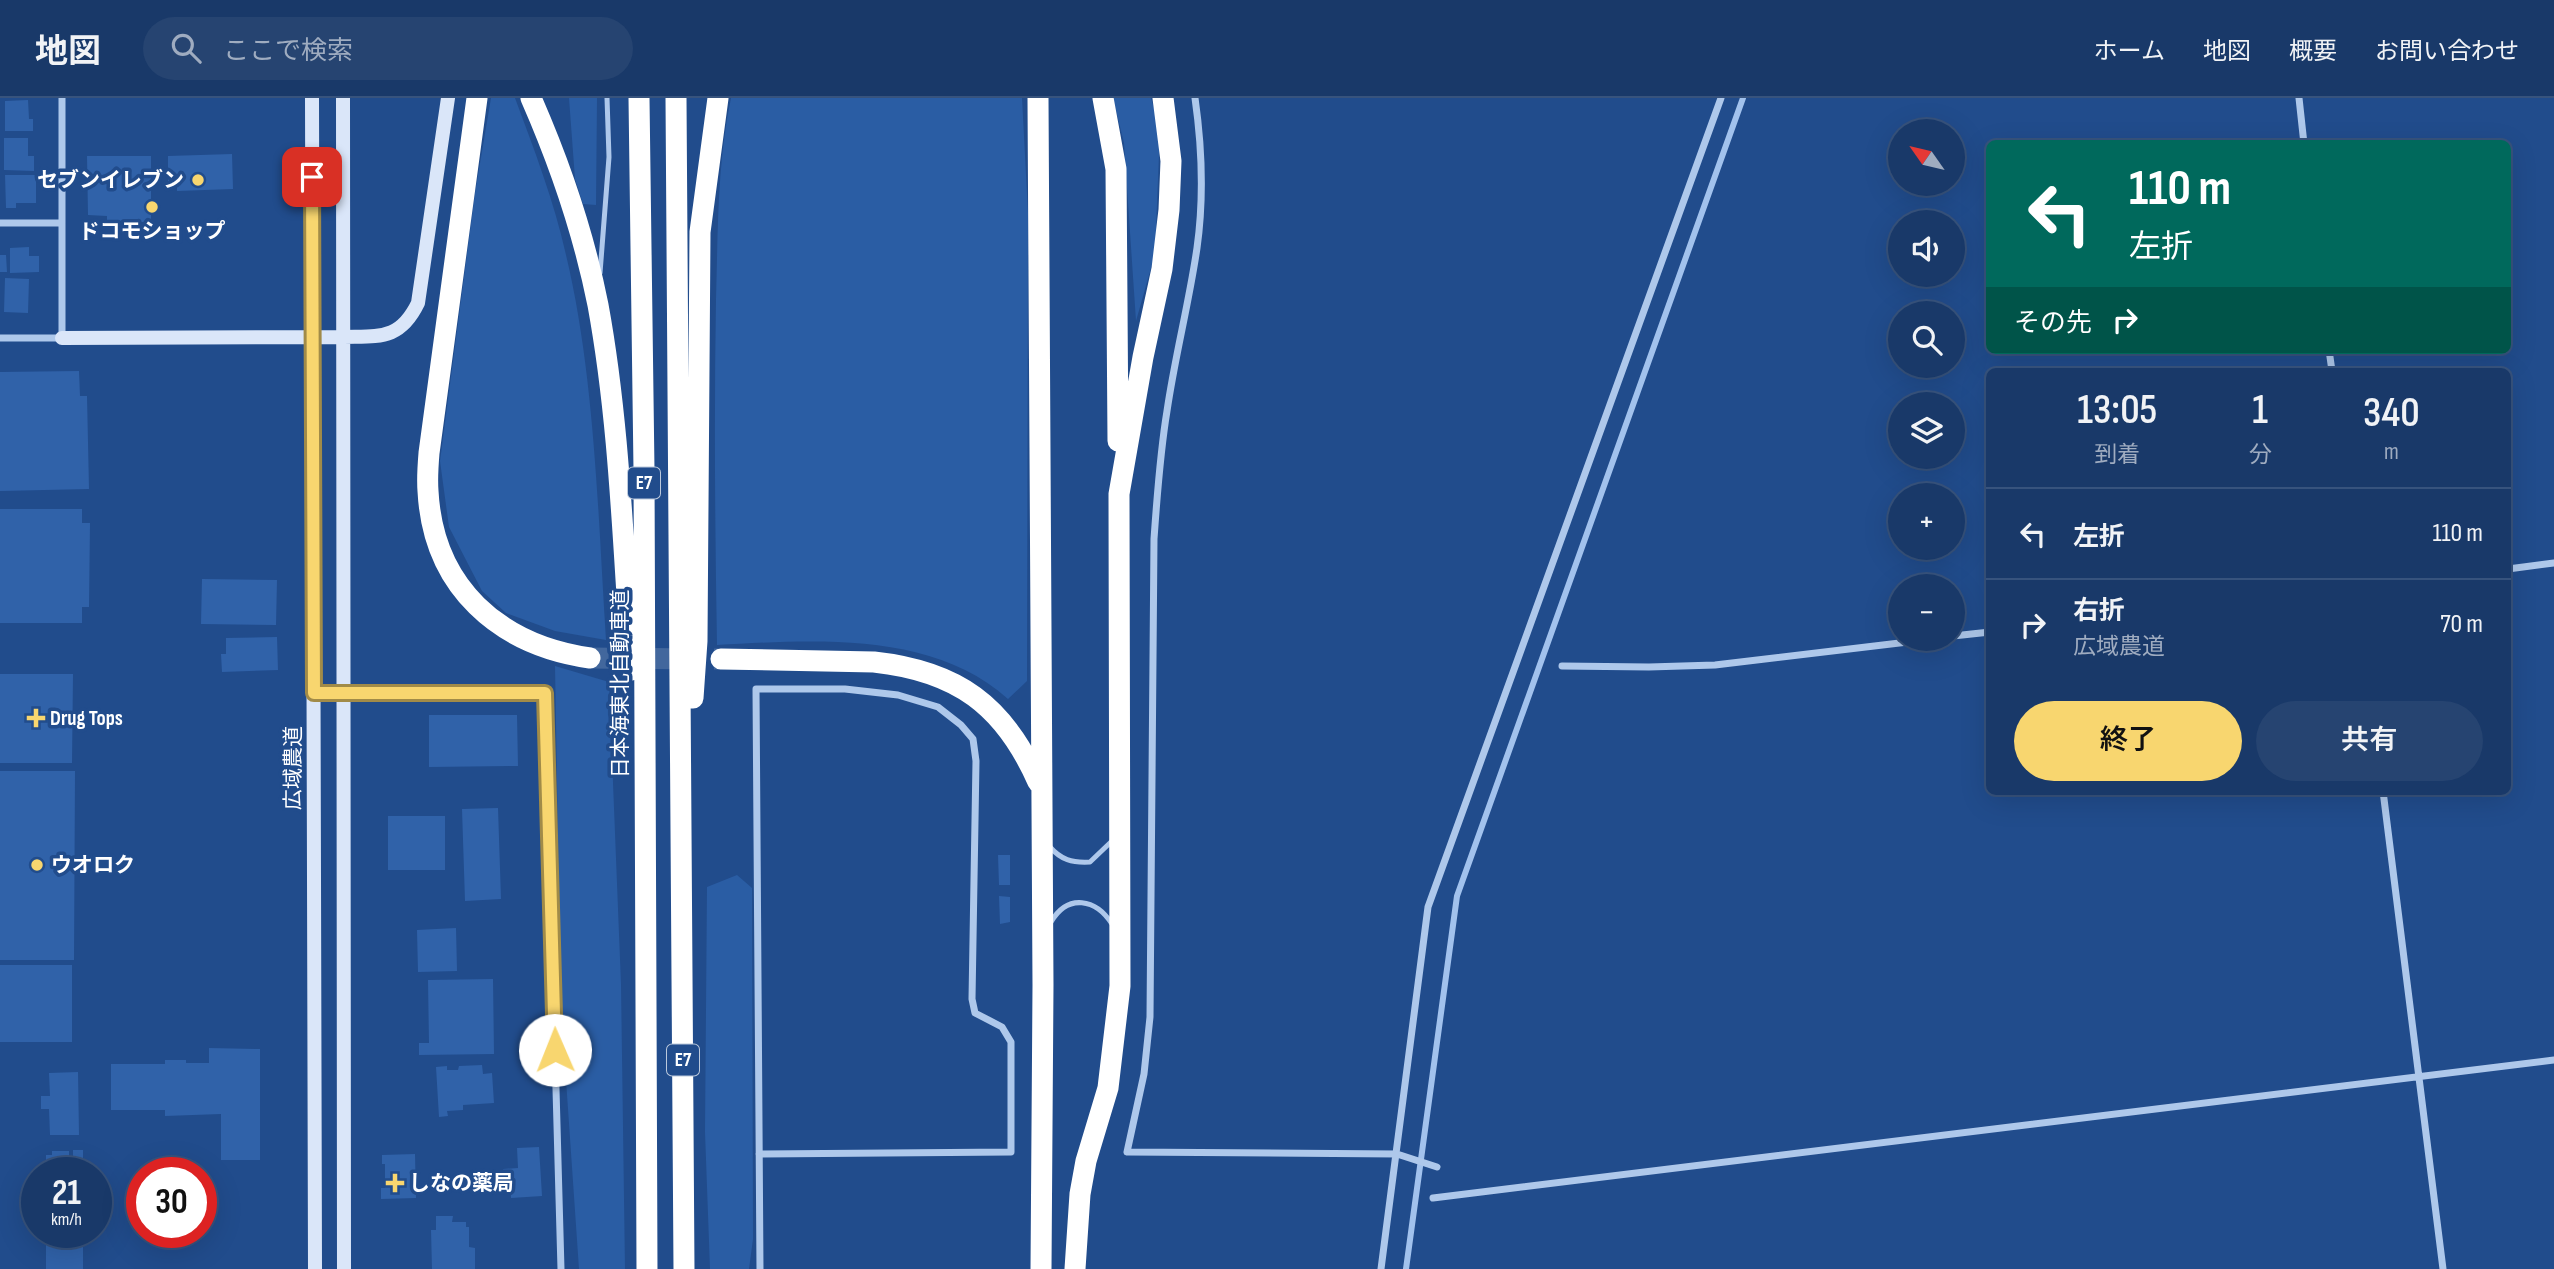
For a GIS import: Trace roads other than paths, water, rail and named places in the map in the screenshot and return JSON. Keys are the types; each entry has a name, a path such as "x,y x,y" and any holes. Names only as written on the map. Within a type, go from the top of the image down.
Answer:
{"highway":[{"path":"477,98 429,453 428,491 433,525 441,553 453,578 470,600 493,621 515,635 544,647 567,655 590,658"},
{"path":"531,98 579,229 598,304 614,420 646,868"},
{"name":"日本海東北自動車道","path":"639,98 644,484 647,1265"},
{"name":"E7","path":"676,98 684,1264"},
{"path":"682,860 697,641 700,232 716,98"},
{"path":"1038,98 1041,1269"},
{"path":"1075,1269 1080,1194 1086,1161 1108,1088 1120,986 1116,169 1103,98"},
{"path":"1119,494 1143,357 1162,269 1169,210 1171,161 1163,98"},
{"path":"721,659 874,662 897,664 942,677 987,704 1004,722 1029,761 1040,787"}],"street":[{"path":"62,98 62,338"},
{"name":"広域農道","path":"312,98 315,1269"},
{"path":"343,98 344,1269"},
{"path":"0,338 344,337 384,336 393,333 414,312 418,303 448,98"},
{"path":"1195,98 1201,189 1198,244 1167,409 1154,539 1150,1017 1144,1074 1127,1152 1397,1154 1437,1167"},
{"path":"1381,1269 1428,907 1721,98"},
{"path":"2299,98 2304,140"},
{"path":"0,223 62,223"},
{"path":"2511,569 2554,563"},
{"path":"1965,635 1986,632"},
{"path":"1562,666 1715,665 1888,644"},
{"path":"759,1154 1011,1152 1011,1042 1002,1027 975,1013 972,999 976,761 973,739 961,725 938,707 898,695 845,689 756,690 759,1154 760,1269"},
{"path":"314,693 545,693 561,1269"},
{"path":"2383,795 2442,1269"},
{"path":"1433,1198 2554,1060"}],"lane":[{"path":"598,304 609,157 607,98"},
{"path":"1041,838 1062,859 1074,863 1090,862 1112,841 1121,811"},
{"path":"1042,936 1053,917 1064,907 1078,902 1090,903 1101,910 1121,939"}],"waterway":[{"path":"1406,1269 1457,896 1743,98"}],"tunnel":[{"path":"590,658 721,659"}],"place":[{"name":"セブンイレブン","path":"198,180"},
{"name":"ドコモショップ","path":"152,207"},
{"name":"Drug Tops","path":"36,718"},
{"name":"ウオロク","path":"37,865"},
{"name":"しなの薬局","path":"395,1183"}]}
